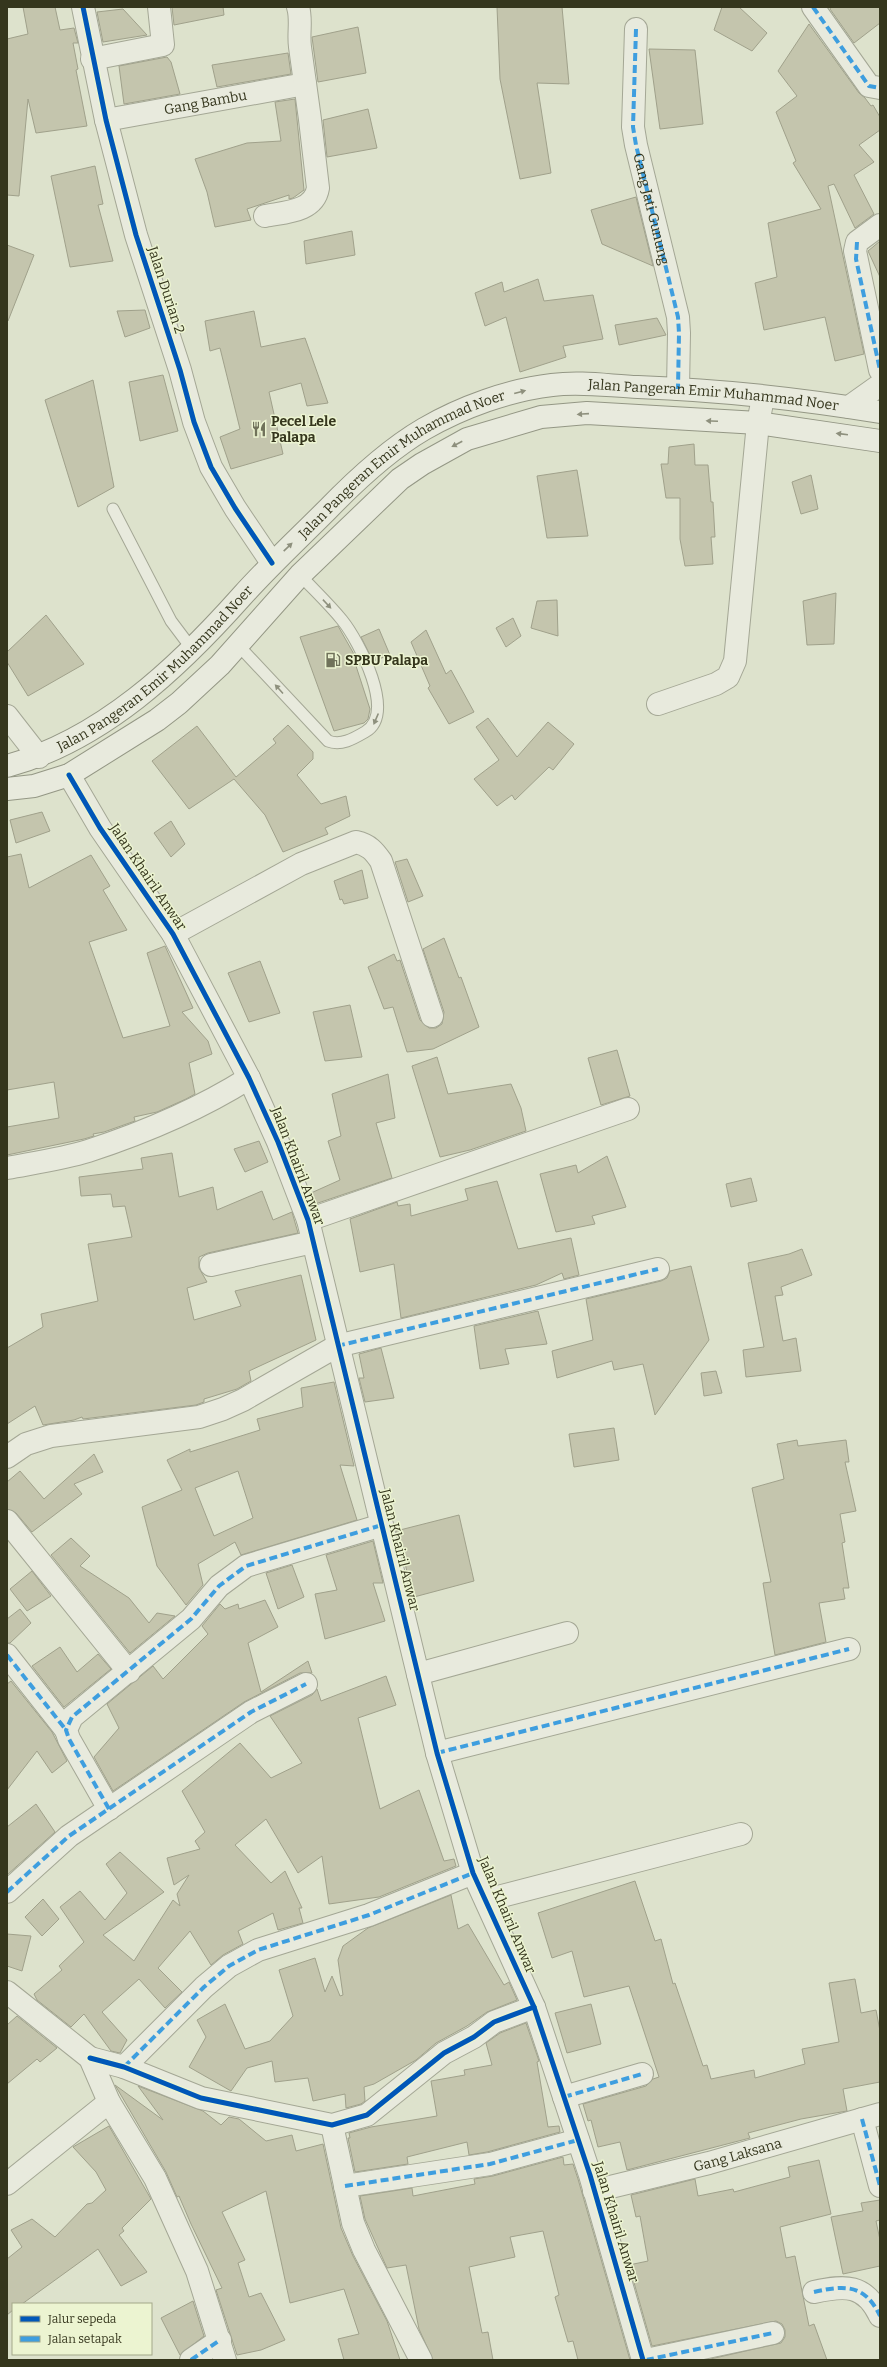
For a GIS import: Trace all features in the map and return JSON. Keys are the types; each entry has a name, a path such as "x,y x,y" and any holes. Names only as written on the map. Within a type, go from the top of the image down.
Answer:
{"street":[{"name":"Jalan Durian 2","path":"83,7 92,59 106,120 136,236 194,422 211,467 235,508 272,563"},
{"path":"92,59 163,45 159,7"},
{"path":"265,216 305,207 317,197 318,188 300,42 301,15 298,7"},
{"path":"813,7 869,86 880,88"},
{"name":"Gang Jati Gunung","path":"636,29 633,127 646,194 678,317 680,333 678,389"},
{"name":"Gang Bambu","path":"106,120 305,84"},
{"path":"880,225 857,242 855,251 880,370"},
{"name":"Jalan Pangeran Emir Muhammad Noer","path":"7,766 38,757 116,713 140,694 212,630 272,563 353,483 423,430 481,402 551,385 567,384 678,389 849,407 880,412"},
{"path":"849,407 880,384"},
{"path":"551,385 556,416"},
{"path":"658,704 716,684 728,676 735,661 758,423 763,398"},
{"name":"Jalan Pangeran Emir Muhammad Noer","path":"7,789 34,786 69,775 157,720 189,693 238,645 300,575 400,479 446,450 467,439 491,430 541,417 587,413 758,423 880,441"},
{"path":"326,510 345,531"},
{"path":"140,694 157,720"},
{"path":"7,716 38,757"},
{"name":"Jalan Khairil Anwar","path":"69,775 100,828 173,934 249,1078 278,1142 308,1220 337,1346 437,1754 473,1873 534,2007 594,2191 644,2360"},
{"path":"173,934 301,864 356,842 365,844 374,851 381,861 432,1016"},
{"path":"7,1168 86,1152 219,1097 249,1078"},
{"path":"308,1220 628,1109"},
{"path":"211,1265 313,1242"},
{"path":"7,1457 26,1444 51,1436 199,1417 223,1409 337,1346 658,1269"},
{"path":"7,1521 129,1672"},
{"path":"66,1730 72,1717 129,1672 191,1619 219,1586 246,1566 382,1525"},
{"path":"418,1674 567,1633"},
{"path":"437,1754 849,1649"},
{"path":"7,1655 66,1730 109,1809"},
{"path":"7,1892 70,1836 251,1712 306,1684"},
{"path":"486,1900 741,1834"},
{"path":"124,2067 204,1986 229,1966 258,1950 369,1915 473,1873"},
{"path":"7,1992 90,2058 124,2067 201,2098 332,2125 367,2115 444,2053 474,2037 494,2022 534,2007"},
{"path":"90,2058 109,2102 155,2178 197,2271 222,2350 191,2360"},
{"path":"564,2097 642,2074"},
{"path":"7,2184 109,2102"},
{"path":"871,2116 880,2186"},
{"name":"Gang Laksana","path":"594,2191 709,2163 871,2116"},
{"path":"332,2125 353,2223 364,2250 421,2360"},
{"path":"345,2186 490,2164 578,2140"},
{"path":"814,2292 838,2286 851,2287 870,2298 880,2316"},
{"path":"644,2360 773,2333"}],"lane":[{"path":"113,509 171,621 192,649"},
{"path":"238,645 328,741 335,744 346,742 368,730 376,721 379,711 376,691 360,649 343,621 300,575"}],"building":[{"path":"23,7 55,7 60,30 74,28 78,43 73,43 78,69 76,70 87,126 36,133 28,99 19,196 7,195 7,39 28,34"},
{"path":"172,7 223,7 224,15 174,25"},
{"path":"497,7 562,7 569,84 537,83 551,173 520,179 500,79"},
{"path":"722,7 739,7 767,33 752,51 714,30"},
{"path":"831,7 880,7 880,23 854,43 830,9"},
{"path":"123,9 147,35 103,42 97,12"},
{"path":"809,24 859,93 871,106 873,105 880,117 880,130 859,145 874,162 854,175 874,214 855,228 834,184 828,186 864,354 835,361 825,317 764,330 755,283 777,277 768,223 821,209 793,163 796,161 776,112 797,96 778,71"},
{"path":"358,27 366,73 318,82 312,37"},
{"path":"649,49 695,50 703,124 660,129"},
{"path":"288,53 291,74 217,87 212,65"},
{"path":"167,57 171,62 180,94 124,104 119,66"},
{"path":"295,99 304,190 293,198 289,199 289,195 247,209 251,220 215,227 207,192 195,159 247,143 281,141 275,102"},
{"path":"368,109 377,148 327,157 323,120"},
{"path":"95,166 103,204 98,205 113,261 70,267 51,176"},
{"path":"636,197 653,266 602,244 591,210"},
{"path":"352,231 355,255 306,264 304,241"},
{"path":"880,241 880,277 868,251"},
{"path":"7,245 34,255 8,321 7,321"},
{"path":"538,279 544,301 593,295 603,339 563,346 566,357 520,372 506,317 485,326 475,293 502,282 504,292"},
{"path":"145,310 150,328 125,337 117,311"},
{"path":"254,311 261,347 305,338 328,403 307,406 301,383 269,392 283,454 231,469 220,437 240,429 220,348 210,351 205,321"},
{"path":"657,318 666,335 619,345 615,325"},
{"path":"163,375 178,431 140,441 129,382"},
{"path":"93,380 114,487 78,507 45,400"},
{"path":"694,444 695,465 708,465 711,502 713,502 715,537 711,537 713,564 685,566 680,539 680,498 666,498 661,464 668,464 669,447"},
{"path":"577,470 588,536 547,538 537,476"},
{"path":"811,475 818,509 801,514 792,482"},
{"path":"836,593 834,644 807,645 803,601"},
{"path":"557,600 558,636 531,628 537,601"},
{"path":"46,615 84,664 28,696 7,662 7,652"},
{"path":"513,618 521,636 506,647 496,628"},
{"path":"338,626 360,665 356,666 370,709 368,719 364,723 334,731 300,637"},
{"path":"379,629 390,655 373,661 361,637"},
{"path":"426,630 446,674 451,670 474,712 449,724 428,688 430,686 411,642"},
{"path":"488,718 517,757 548,722 574,744 553,770 549,767 515,800 512,795 497,806 474,779 499,760 476,727"},
{"path":"288,725 313,752 313,759 297,775 321,804 346,796 350,816 325,828 328,834 283,852 265,815 234,779 189,809 152,761 197,726 236,777 276,743 273,739"},
{"path":"42,812 50,831 16,843 10,820"},
{"path":"171,821 185,844 171,857 154,833"},
{"path":"21,854 29,888 91,855 110,886 103,890 127,930 89,942 123,1038 170,1026 147,953 165,946 193,1008 182,1012 208,1041 212,1054 189,1063 195,1094 186,1099 157,1112 134,1117 135,1121 104,1132 93,1134 94,1136 7,1155 7,1127 59,1118 54,1082 7,1090 7,857"},
{"path":"407,859 423,896 408,902 395,862"},
{"path":"362,870 368,898 344,904 342,899 340,900 334,881"},
{"path":"444,938 459,978 461,977 479,1027 433,1049 407,1052 393,1007 384,1009 368,967 394,954 397,961 400,960 420,1020 429,1028 436,1028 442,1024 444,1012 423,949"},
{"path":"260,961 280,1013 249,1022 228,973"},
{"path":"350,1005 362,1057 325,1061 313,1012"},
{"path":"617,1050 630,1096 601,1105 588,1058"},
{"path":"437,1057 448,1094 511,1084 521,1108 526,1131 470,1150 440,1157 412,1066"},
{"path":"388,1074 395,1118 376,1123 392,1178 315,1204 311,1193 340,1180 328,1141 341,1136 332,1094"},
{"path":"259,1141 268,1162 245,1172 234,1149"},
{"path":"172,1153 179,1197 213,1187 217,1210 262,1191 273,1220 292,1212 298,1233 208,1253 199,1257 199,1268 207,1282 187,1288 194,1320 241,1306 235,1291 301,1275 316,1340 249,1371 251,1381 237,1389 204,1399 204,1402 196,1405 83,1419 82,1417 74,1420 43,1425 35,1406 7,1424 7,1348 43,1327 41,1314 98,1301 88,1244 132,1237 125,1206 113,1207 111,1194 81,1196 79,1177 143,1169 141,1158"},
{"path":"607,1156 626,1207 592,1216 595,1224 556,1232 540,1174 576,1165 578,1173"},
{"path":"751,1178 757,1201 731,1207 726,1184"},
{"path":"497,1181 518,1249 571,1238 579,1275 564,1279 562,1273 536,1285 401,1318 394,1264 360,1272 350,1219 397,1202 398,1206 410,1204 411,1216 468,1200 465,1189"},
{"path":"802,1249 812,1275 781,1287 783,1295 775,1296 783,1341 796,1338 801,1371 746,1377 743,1350 764,1347 748,1263 789,1254"},
{"path":"691,1266 709,1340 655,1415 643,1364 614,1370 612,1361 557,1378 552,1351 593,1340 586,1299 661,1281 667,1278 670,1271"},
{"path":"538,1311 547,1344 505,1349 509,1364 480,1369 474,1326"},
{"path":"381,1348 394,1398 365,1402 359,1378 364,1378 359,1354"},
{"path":"716,1371 722,1393 704,1396 701,1373"},
{"path":"334,1382 354,1466 340,1465 357,1520 241,1555 235,1542 198,1564 203,1585 186,1605 157,1566 142,1507 182,1490 167,1460 190,1449 190,1452 260,1430 257,1419 303,1407 301,1388","holes":["238,1471 253,1518 214,1536 195,1488"]},
{"path":"614,1428 619,1460 574,1467 569,1434"},
{"path":"797,1440 798,1446 846,1440 849,1462 845,1462 856,1511 840,1514 845,1542 842,1543 849,1588 843,1588 845,1599 819,1603 826,1642 775,1655 763,1583 771,1582 752,1488 784,1479 777,1444"},
{"path":"94,1454 103,1472 74,1484 82,1494 32,1532 16,1513 7,1509 7,1482 20,1471 44,1499"},
{"path":"459,1515 474,1581 414,1597 396,1531"},
{"path":"71,1538 90,1556 80,1566 129,1598 149,1623 157,1613 175,1616 130,1653 51,1555"},
{"path":"373,1541 383,1583 373,1583 385,1621 325,1639 315,1594 337,1590 326,1555"},
{"path":"292,1565 304,1597 278,1609 266,1573"},
{"path":"32,1571 51,1596 27,1611 10,1589"},
{"path":"265,1600 278,1627 248,1643 261,1692 308,1661 312,1673 300,1673 244,1702 113,1791 94,1757 119,1728 107,1704 153,1666 163,1679 208,1634 202,1626 220,1604 225,1609 238,1604 239,1609"},
{"path":"20,1609 31,1623 10,1643 7,1643 7,1619"},
{"path":"60,1647 77,1672 98,1654 111,1669 64,1707 32,1666"},
{"path":"386,1676 396,1705 358,1718 380,1809 419,1790 444,1861 454,1859 456,1866 379,1897 329,1904 322,1856 298,1873 266,1819 235,1845 271,1883 285,1871 302,1908 299,1908 303,1923 278,1930 273,1913 238,1931 243,1944 223,1955 211,1965 190,1931 158,1968 182,1992 165,2008 139,1979 102,2012 127,2040 120,2053 111,2051 84,2014 71,2027 37,2000 34,1994 62,1970 59,1966 84,1942 60,1907 80,1891 105,1920 127,1893 106,1864 120,1852 164,1892 103,1935 134,1961 173,1900 180,1906 177,1894 189,1875 174,1885 167,1858 200,1849 195,1841 205,1832 182,1791 240,1743 271,1778 302,1763 270,1716 312,1695 317,1689 321,1701"},
{"path":"11,1681 52,1732 67,1761 52,1773 37,1751 7,1790 7,1684"},
{"path":"36,1804 55,1832 7,1875 7,1827"},
{"path":"635,1881 655,1941 661,1939 673,1984 675,1983 703,2066 707,2065 711,2079 754,2070 755,2078 805,2064 802,2049 839,2042 829,1983 855,1979 861,2013 876,2010 880,2031 880,2082 843,2089 847,2111 801,2119 748,2133 750,2138 627,2170 620,2142 598,2147 591,2120 588,2121 583,2104 646,2086 653,2079 659,2077 629,1986 584,1997 572,1951 552,1958 538,1913"},
{"path":"451,1895 458,1929 468,1924 504,1985 509,1982 517,2000 487,2012 467,2026 436,2043 416,2060 374,2084 364,2087 365,2101 361,2104 346,2108 345,2094 313,2101 308,2078 275,2082 272,2061 247,2068 231,2091 189,2067 206,2037 197,2020 225,2004 245,2049 270,2041 293,2016 279,1970 315,1958 325,1992 332,1976 340,1996 343,1995 338,1960 343,1946 368,1928"},
{"path":"43,1899 59,1919 42,1936 25,1917"},
{"path":"7,1934 31,1936 22,1971 7,1966"},
{"path":"591,2004 601,2044 567,2053 555,2013"},
{"path":"17,2016 57,2048 40,2062 37,2059 7,2084 7,2025"},
{"path":"526,2023 539,2061 537,2062 548,2127 559,2126 560,2132 487,2152 469,2155 467,2142 407,2157 408,2164 355,2172 348,2138 350,2138 349,2133 371,2127 437,2116 431,2081 465,2075 464,2070 492,2065 486,2043 500,2033"},
{"path":"115,2085 163,2120 138,2086 203,2111 221,2125 229,2117 239,2119 266,2141 292,2135 296,2151 323,2144 341,2228 353,2256 387,2321 400,2360 344,2360 338,2339 359,2334 344,2289 290,2303 266,2191 222,2212 245,2260 238,2263 249,2297 261,2293 285,2340 261,2350 237,2355 216,2290 222,2288 179,2196 177,2197 166,2172"},
{"path":"109,2126 151,2199 122,2228 124,2231 119,2235 147,2272 121,2286 98,2249 23,2303 12,2303 12,2311 7,2315 7,2259 22,2247 11,2230 32,2219 55,2237 87,2204 92,2203 106,2190 96,2172 73,2147"},
{"path":"563,2157 564,2165 573,2164 578,2179 630,2360 578,2360 573,2341 568,2342 555,2297 559,2295 543,2231 510,2237 515,2257 469,2267 482,2333 488,2332 493,2360 433,2360 419,2329 406,2265 387,2268 365,2219 360,2196 412,2188 413,2196 475,2184 474,2179 493,2176"},
{"path":"819,2160 831,2214 780,2227 786,2258 795,2256 809,2326 814,2324 827,2360 706,2360 781,2343 785,2337 785,2330 782,2324 776,2321 652,2346 629,2265 648,2261 640,2216 636,2217 631,2195 695,2179 698,2196 733,2189 734,2192 790,2177 788,2167"},
{"path":"880,2200 880,2220 876,2221 880,2240 880,2266 843,2274 831,2217 863,2211 861,2203"},
{"path":"193,2301 204,2336 180,2355 161,2318"}],"marked path":[{"path":"813,7 869,86 880,88"},
{"path":"636,29 633,127 636,145 678,317 678,389"},
{"path":"857,242 856,259 880,370"},
{"path":"337,1346 658,1269"},
{"path":"109,1809 69,1739 66,1730 72,1717 191,1619 219,1586 246,1566 382,1525"},
{"path":"437,1753 849,1649"},
{"path":"7,1655 66,1730"},
{"path":"7,1892 69,1836 251,1712 306,1684"},
{"path":"124,2067 204,1987 229,1966 258,1950 369,1915 473,1873"},
{"path":"564,2097 642,2074"},
{"path":"862,2119 880,2186"},
{"path":"345,2186 490,2164 578,2140"},
{"path":"814,2292 835,2288 853,2289 861,2292 868,2298 880,2316"},
{"path":"646,2360 773,2333"},
{"path":"191,2360 220,2340"}],"cycle path":[{"path":"83,7 106,120 136,235 180,370 194,422 211,467 235,508 272,563"},
{"path":"69,775 100,828 173,934 249,1078 278,1142 308,1220 437,1753 473,1873 534,2007 590,2175 643,2360"},
{"path":"90,2058 124,2067 201,2098 332,2125 367,2115 444,2053 474,2037 494,2022 534,2007"}],"place":[{"name":"Pecel Lele Palapa","path":"259,429"},
{"name":"SPBU Palapa","path":"333,660"}]}
